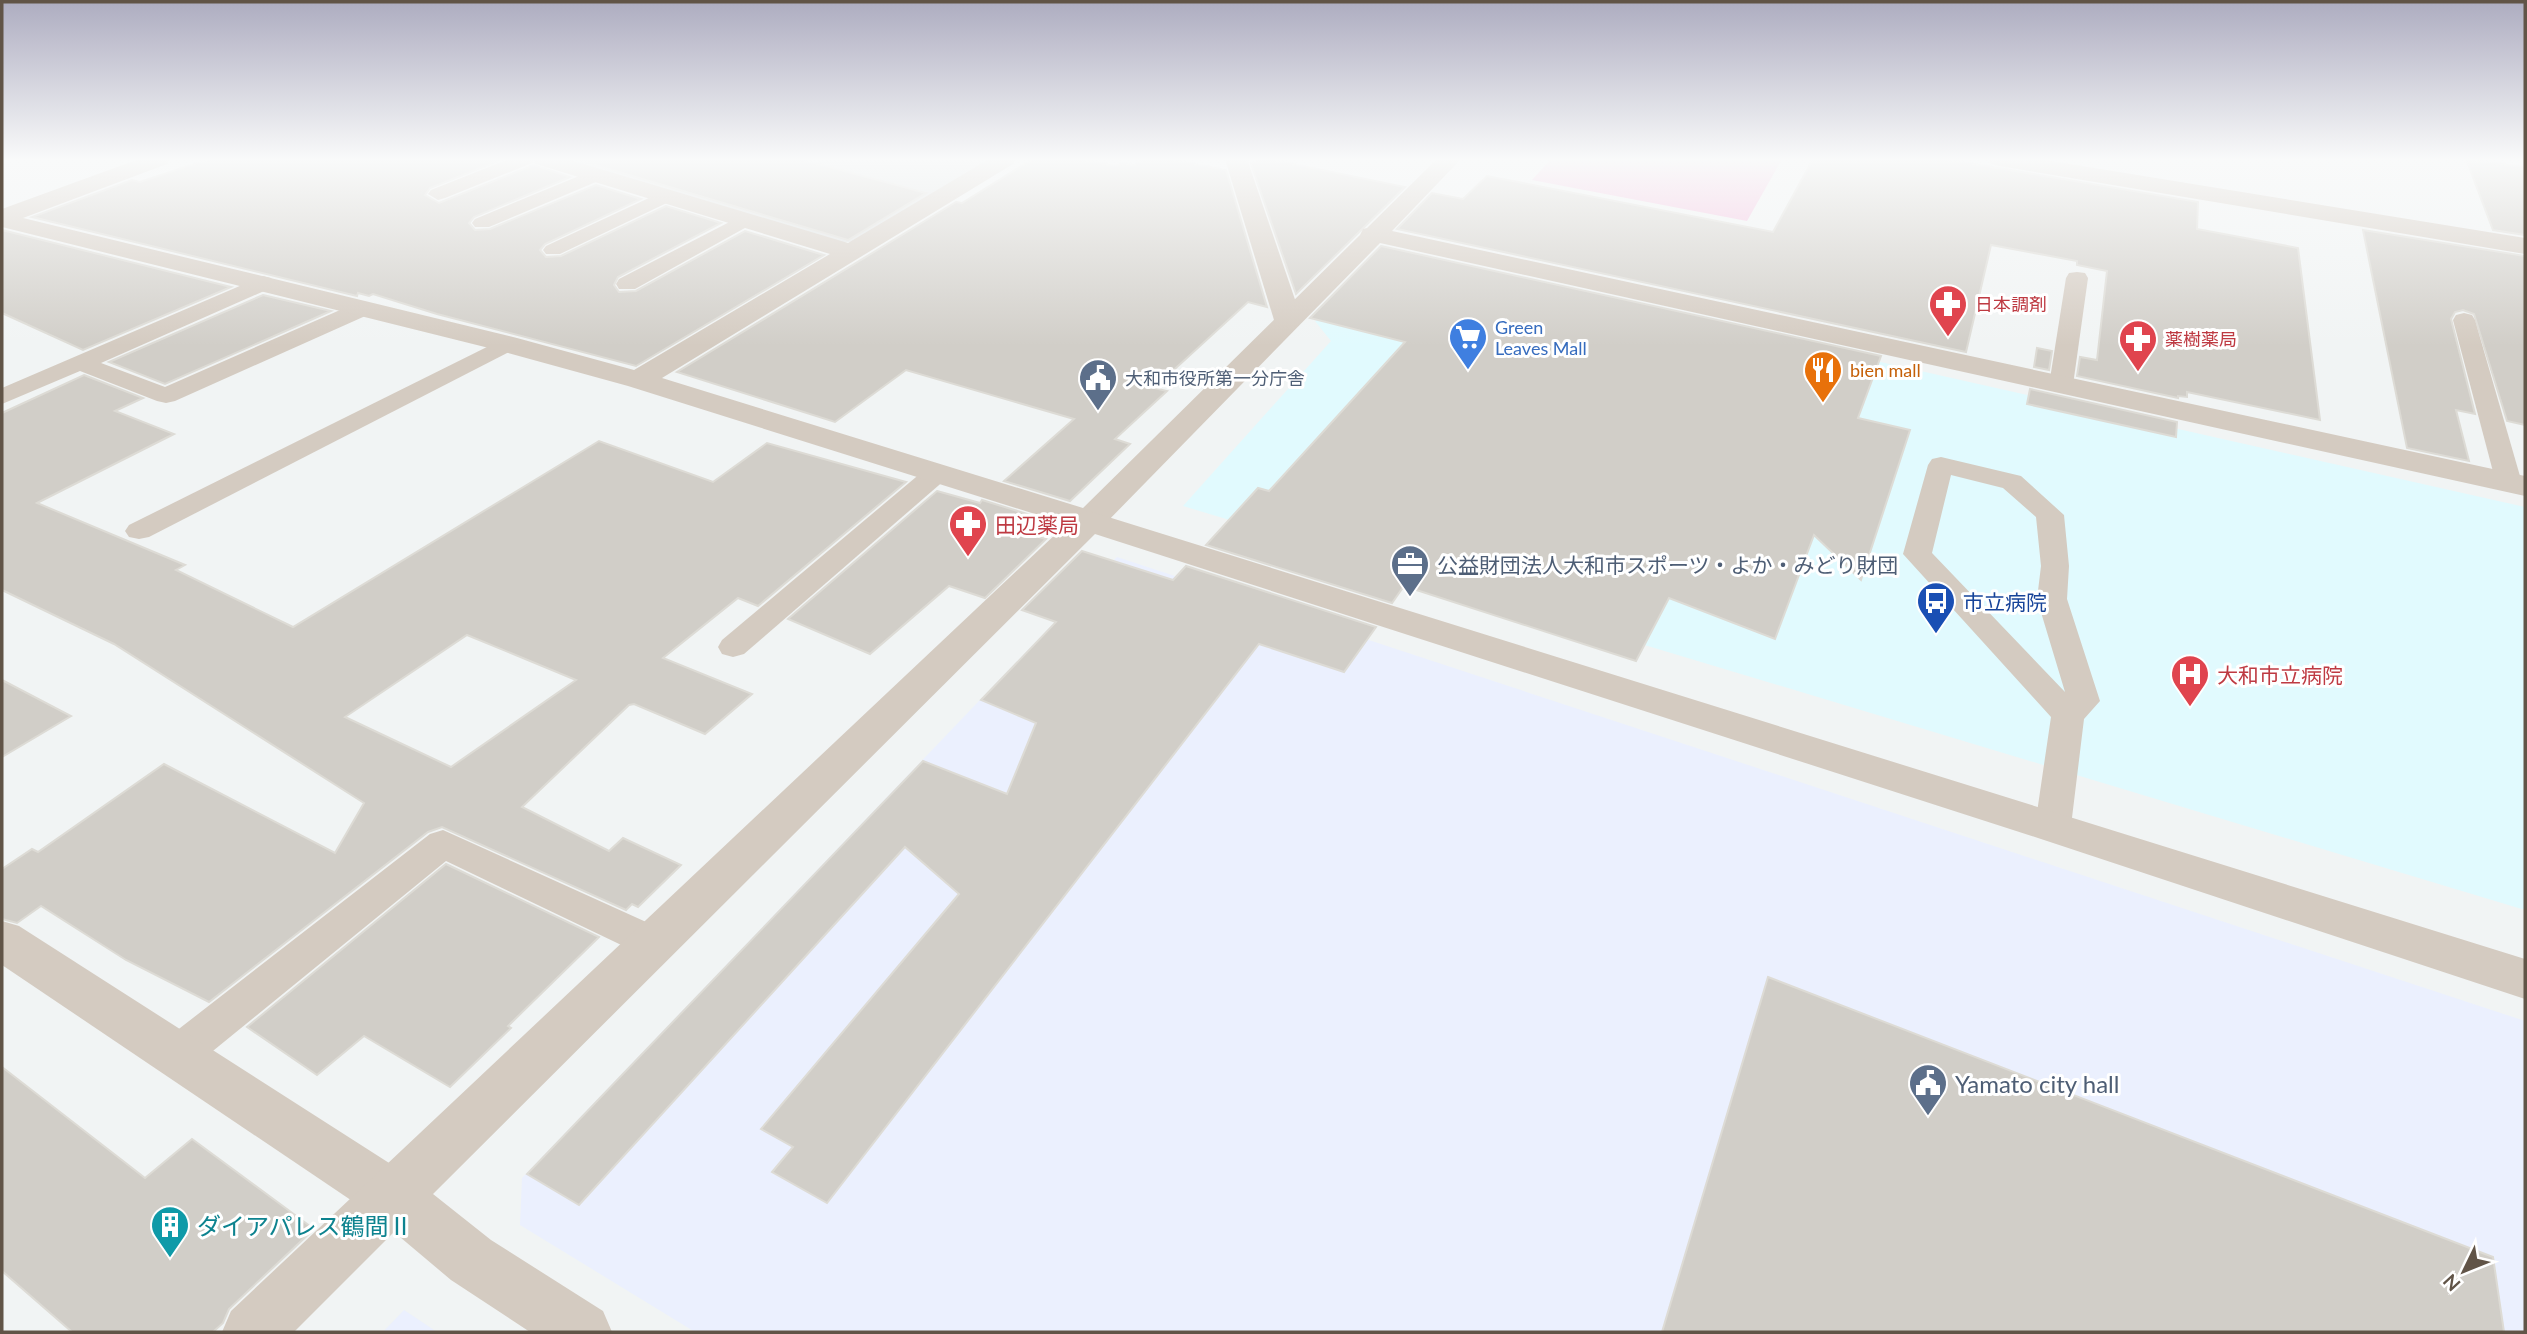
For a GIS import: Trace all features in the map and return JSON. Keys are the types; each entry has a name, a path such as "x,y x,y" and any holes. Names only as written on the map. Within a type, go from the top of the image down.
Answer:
{"street":[{"path":"15,221 507,344 638,380 2053,826 2525,979"},
{"path":"749,221 851,252"},
{"path":"638,380 902,221"},
{"path":"1256,221 1288,320"},
{"path":"252,1332 1088,521 1385,221"},
{"path":"2376,221 2525,246"},
{"path":"1372,234 2517,484"},
{"path":"2,940 392,1196 471,1260 582,1332"}],"lane":[{"path":"482,223 486,221"},
{"path":"553,250 613,221"},
{"path":"627,284 743,221"},
{"path":"2061,385 2077,278"},
{"path":"2,397 263,283"},
{"path":"80,363 166,396 364,308"},
{"path":"2464,320 2517,484"},
{"path":"139,531 507,344"},
{"path":"2053,826 2068,716 2084,701 2052,599 2055,566 2050,515 2012,482 1941,465 1917,554 2068,716"},
{"path":"733,647 759,611 937,473"},
{"path":"177,1055 443,844 652,943"}],"shaded area":[{"path":"770,221 889,221 856,241 842,243"},
{"name":"大和市立病院","path":"1392,252 2525,507 2525,910 1183,506 1331,341 1315,321"},
{"path":"1117,557 2525,1021 2525,1332 695,1332 520,1225 522,1178"},
{"path":"404,1310 437,1332 383,1332"}],"building":[{"path":"49,221 470,221 475,230 490,229 509,221 594,221 545,244 540,250 546,257 561,256 634,221 721,223 618,277 614,285 619,292 636,291 745,231 824,255 636,366 437,314 373,294 369,296 358,293 357,296"},
{"path":"785,221 879,221 848,240"},
{"path":"924,221 1241,221 1267,307 1248,302 1154,388 1167,391 1115,439 1130,444 1070,501 1004,481 1074,419 906,370 835,422 677,372"},
{"path":"1271,221 1370,221 1296,294"},
{"path":"1405,221 1718,221 1773,232 1779,221 2197,221 2197,229 2298,248 2320,420 2187,392 2187,397 2178,398 2077,376 2080,357 2097,360 2107,271 2077,265 2077,261 1991,245 1966,352 1397,229"},
{"path":"2490,221 2525,221 2525,235 2493,230"},
{"path":"2,230 231,287 83,350 2,313"},
{"path":"2363,230 2525,256 2525,425 2507,421 2474,314 2463,310 2455,312 2451,319 2475,414 2456,410 2469,461 2407,448"},
{"path":"1381,246 1881,356 1858,418 1910,430 1861,580 1814,535 1775,639 1669,598 1636,661 1404,586 1392,603 1206,545 1258,488 1269,491 1405,342 1310,318"},
{"path":"263,295 331,311 165,384 109,362"},
{"path":"2037,348 2052,351 2049,370 2034,367"},
{"path":"84,375 143,398 115,411 174,434 37,503 185,565 176,570 293,627 599,441 713,482 767,443 906,482 758,606 738,598 663,658 752,694 705,734 634,704 629,705 522,807 609,851 623,838 681,865 638,907 632,904 626,910 442,827 428,832 209,1002 126,960 41,906 17,923 2,919 2,869 32,849 38,852 164,764 335,853 364,803 114,644 2,590 2,413","holes":["467,635 576,680 451,767 345,717"]},
{"path":"2030,389 2177,422 2176,437 2027,404"},
{"path":"937,491 980,503 982,500 1050,521 1035,536 1046,539 985,598 949,586 870,654 788,619"},
{"path":"1082,551 1173,580 1186,566 1376,627 1344,672 1259,644 827,1203 772,1172 793,1147 761,1129 959,894 905,847 579,1205 527,1174 923,761 1007,794 1036,723 981,700 1056,622 1022,610"},
{"path":"2,680 71,716 2,757"},
{"path":"446,864 599,937 450,1087 364,1036 317,1075 247,1027"},
{"name":"Yamato city hall","path":"1768,977 2493,1257 2504,1332 1662,1332"},
{"name":"ダイアパレス鶴間Ⅱ","path":"2,1067 145,1178 192,1139 314,1229 229,1309 223,1323 213,1332 72,1332 2,1271"}],"place":[{"name":"日本調剤","path":"1948,338"},
{"name":"Green Leaves Mall","path":"1468,371"},
{"name":"薬樹薬局","path":"2138,373"},
{"name":"bien mall","path":"1823,404"},
{"name":"大和市役所第一分庁舎","path":"1098,412"},
{"name":"田辺薬局","path":"968,558"},
{"name":"公益財団法人大和市スポーツ・よか・みどり財団","path":"1410,598"},
{"name":"市立病院","path":"1936,635"},
{"name":"大和市立病院","path":"2190,708"},
{"name":"Yamato city hall","path":"1928,1117"},
{"name":"ダイアパレス鶴間Ⅱ","path":"170,1259"}]}
